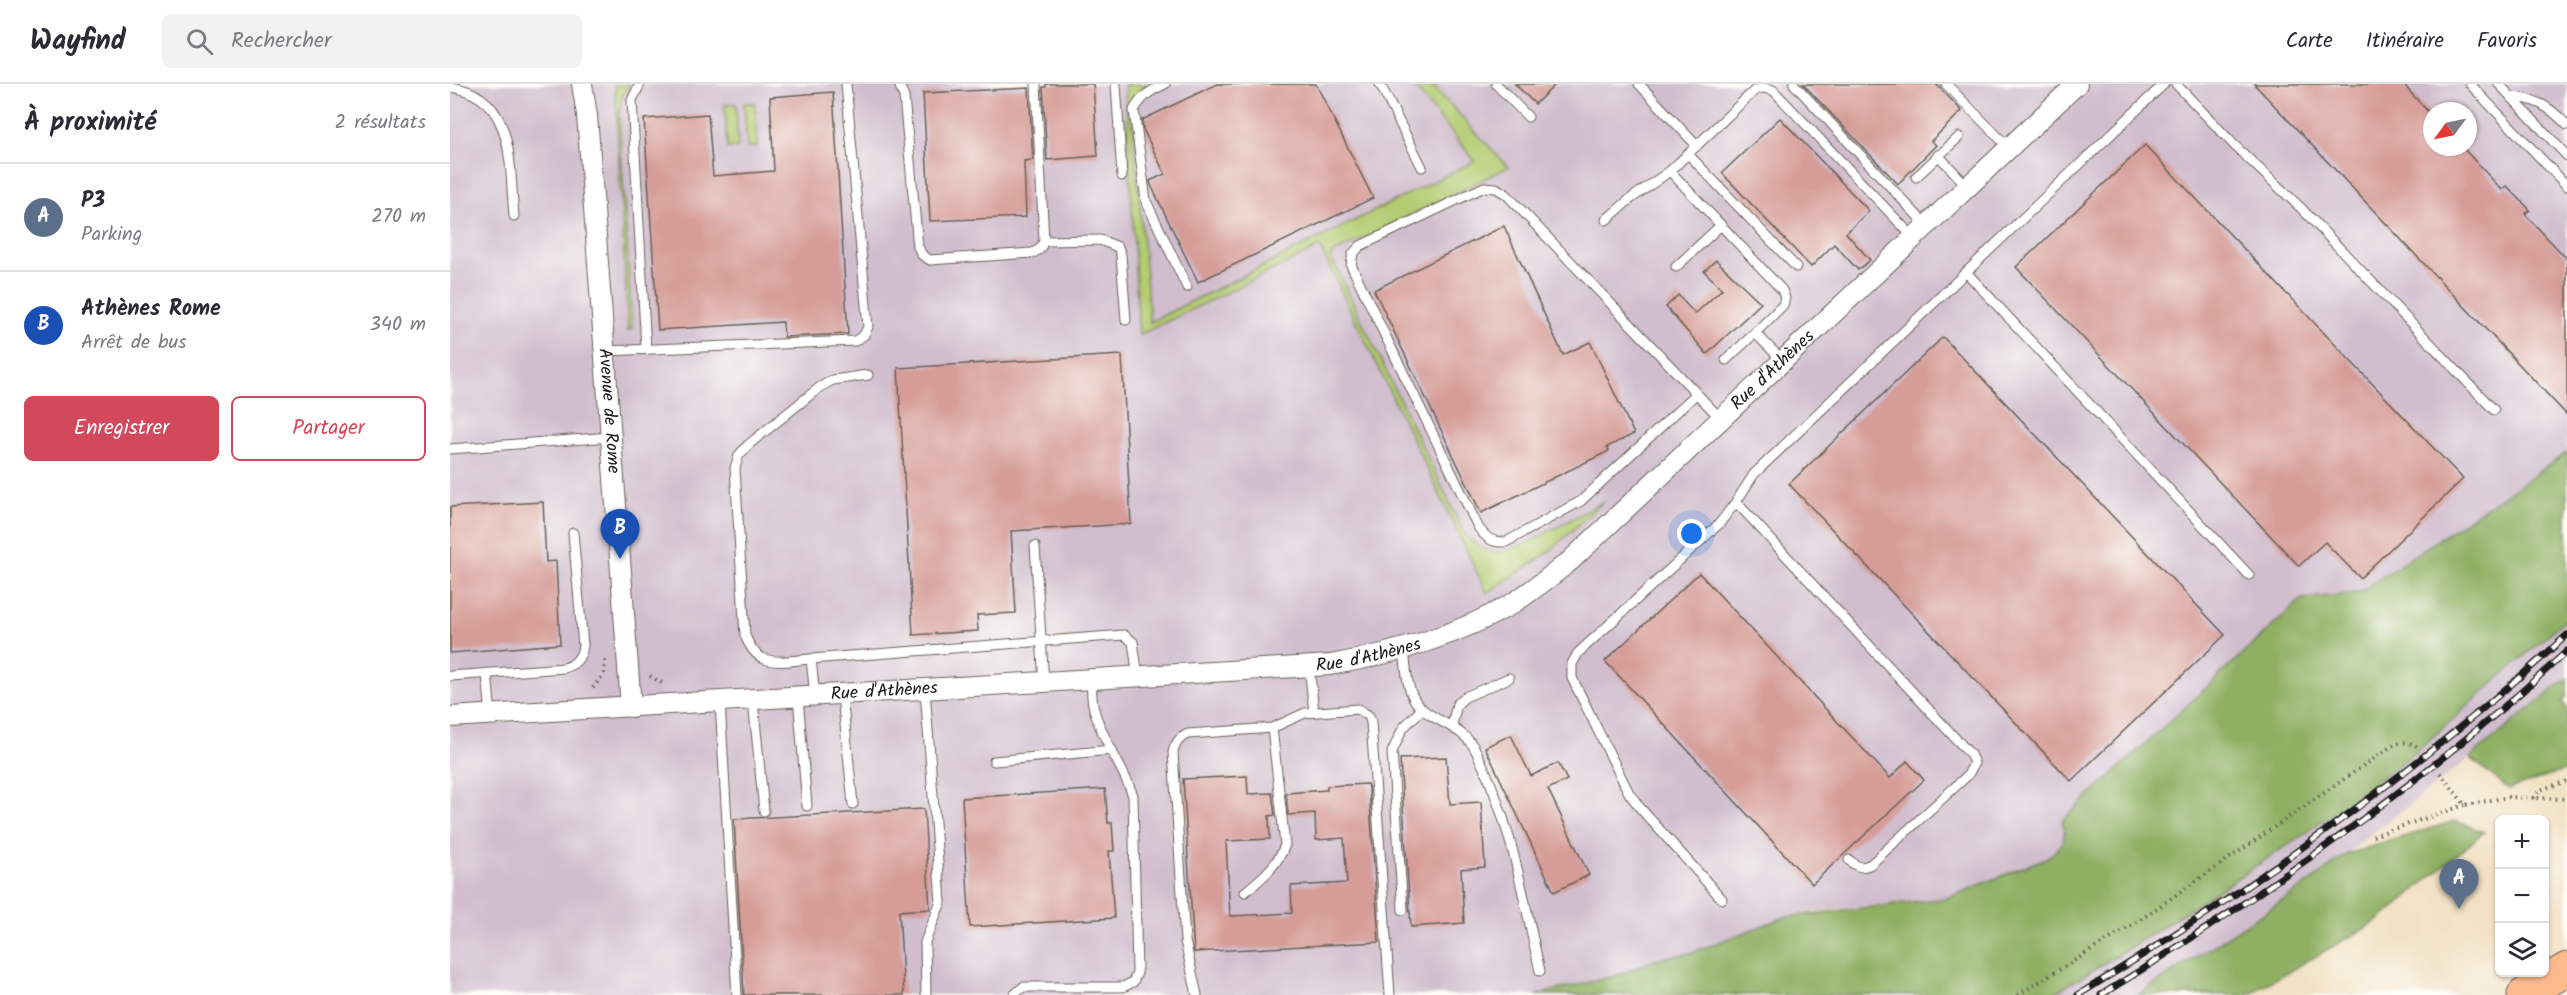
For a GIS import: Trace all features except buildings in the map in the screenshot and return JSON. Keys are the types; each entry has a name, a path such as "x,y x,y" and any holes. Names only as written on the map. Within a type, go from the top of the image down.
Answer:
{"highway":[{"path":"2524,995 2567,969"}],"street":[{"name":"Avenue de Rome","path":"582,84 587,115 631,707"},
{"name":"Avenue de Rome","path":"587,115 594,84"},
{"name":"Rue d'Athènes","path":"450,717 1309,666 1376,657 1459,630 1510,604 1570,561 2077,84"}],"lane":[{"path":"640,84 632,100 646,349"},
{"path":"605,351 855,341 864,335 868,327 846,84"},
{"path":"899,84 904,97 918,247 922,255 930,260 1033,253 1040,249 1044,241 1036,84"},
{"path":"1116,84 1122,176"},
{"path":"1165,84 1148,92 1134,110 1146,201 1187,287"},
{"path":"1380,84 1422,167"},
{"path":"1496,84 1528,117"},
{"path":"1639,84 1697,146"},
{"path":"1794,84 1920,232"},
{"path":"1946,84 2008,148"},
{"path":"1722,899 1629,793 1572,678 1572,664 1578,654 1719,524 1754,474 2164,84"},
{"path":"2176,84 2235,146 2301,208 2494,410"},
{"path":"2470,84 2567,186"},
{"path":"2499,84 2567,156"},
{"path":"450,87 467,89 479,94 502,123 507,141 514,216"},
{"path":"1606,220 1629,200 1670,171 1755,90 1763,88 1773,90 1920,232"},
{"path":"2511,97 2525,98 2543,104 2567,125"},
{"path":"1916,177 1959,137"},
{"path":"1688,154 1796,267"},
{"path":"1938,155 1968,187"},
{"path":"1670,171 1782,290 1785,298 1783,305 1726,360"},
{"path":"1696,394 1581,501 1506,542 1496,543 1486,538 1478,527 1351,265 1353,254 1360,246 1484,187 1496,188 1506,194 1721,419"},
{"path":"1676,267 1721,225"},
{"path":"1044,241 1100,240 1118,248 1121,255 1126,320"},
{"path":"1966,272 2249,575"},
{"path":"1755,333 1783,361"},
{"path":"868,375 833,380 820,387 748,445 739,455 735,468 745,635 749,648 758,658 770,661 1124,635 1133,642 1138,677"},
{"path":"450,449 611,437"},
{"path":"1736,502 1970,754 1974,763 1968,775 1871,864 1863,868 1856,867 1849,860"},
{"path":"450,676 564,668 572,665 581,656 583,646 573,533"},
{"path":"1035,546 1044,683"},
{"path":"1404,649 1413,698 1422,710 1462,733 1474,748 1497,796 1506,821 1540,971"},
{"path":"807,806 806,697 811,659"},
{"path":"1309,666 1314,712"},
{"path":"487,674 491,715"},
{"path":"1452,726 1457,704 1465,697 1509,678"},
{"path":"1014,995 1023,987 1123,987 1133,982 1137,974 1133,796 1126,774 1101,730 1093,707 1091,680"},
{"path":"925,690 941,902 923,953 926,995"},
{"path":"842,695 853,804"},
{"path":"753,700 764,811"},
{"path":"720,702 737,995"},
{"path":"1197,995 1185,941 1173,752 1176,743 1188,734 1272,728 1282,725 1296,715 1358,708 1369,716 1371,722 1390,995"},
{"path":"1403,910 1392,752 1403,728 1422,710"},
{"path":"1245,892 1269,872 1280,858 1285,845 1272,728"},
{"path":"994,761 1112,750"}],"path":[{"path":"645,670 651,677 666,685"},
{"path":"2018,995 2131,926 2392,746 2407,742 2415,744 2420,749"},
{"path":"2440,773 2465,805"},
{"path":"2534,798 2540,790 2567,782"},
{"path":"2373,836 2465,805 2508,797 2567,799"}],"shaded area":[{"path":"450,84 2567,84 2567,453 2358,593 2302,599 2066,832 2057,851 2046,858 1947,898 1816,911 1785,917 1691,953 1660,958 1615,976 1536,995 450,995"},
{"path":"2567,618 2567,678 2470,758 2296,892 2138,995 2052,995 2136,944 2415,753"}],"green space":[{"path":"630,84 622,96 619,115 632,328 628,331 615,85"},
{"path":"1125,84 1147,84 1135,99 1131,109 1131,121 1150,322 1475,161 1412,84 1431,84 1508,167 1330,255 1465,535 1484,549 1497,552 1506,550 1534,539 1603,502 1548,553 1487,593 1320,247 1139,335"},
{"path":"744,103 755,103 757,147 747,147"},
{"path":"725,104 736,104 738,148 727,148"},
{"path":"2567,453 2567,618 2415,753 2299,838 2136,944 2052,995 1536,995 1615,976 1660,958 1691,953 1785,917 1947,898 2046,858 2056,851 2064,838 2062,821 2302,599 2358,593"},
{"path":"2567,678 2567,696 2562,701 2567,709 2567,770 2509,789 2470,758"},
{"path":"2455,821 2484,832 2378,921 2247,995 2138,995 2296,892 2347,854"}],"railway":[{"path":"2078,995 2207,913 2332,827 2452,734 2567,635"},
{"path":"2101,995 2163,957 2343,834 2457,746 2567,651"}],"place":[{"name":"Athènes Rome","path":"620,559"},
{"name":"P3","path":"2459,909"}]}
